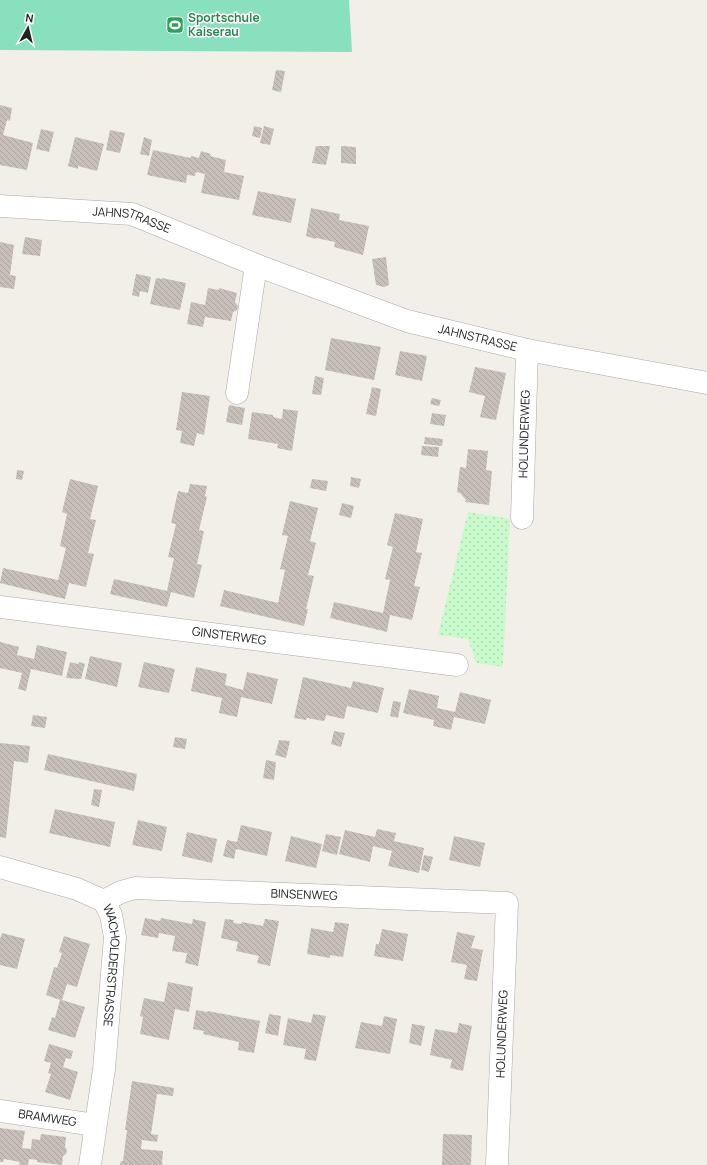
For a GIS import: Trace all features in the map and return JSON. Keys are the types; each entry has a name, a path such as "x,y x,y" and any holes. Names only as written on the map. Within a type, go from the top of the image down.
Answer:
{"street":[{"name":"JAHNSTRASSE","path":"0,206 132,214 256,265 408,321 527,350 707,383"},
{"path":"237,393 256,265"},
{"name":"HOLUNDERWEG","path":"522,518 527,350"},
{"name":"GINSTERWEG","path":"0,607 457,665"},
{"name":"WACHOLDERSTRASSE","path":"0,867 77,889 104,901 111,915 115,937 104,1069 90,1165"},
{"name":"BINSENWEG","path":"104,901 120,892 135,888 506,903"},
{"name":"HOLUNDERWEG","path":"497,1165 506,903"},
{"name":"BRAMWEG","path":"0,1111 95,1125"}],"green space":[{"name":"Sportschule Kaiserau","path":"0,0 349,0 352,52 0,50"},
{"path":"468,512 510,519 503,667 476,663 468,639 438,635"}],"building":[{"path":"276,70 285,71 281,92 272,90"},
{"path":"0,105 12,108 10,121 7,120 3,135 33,143 27,170 0,165"},
{"path":"254,126 262,128 260,138 252,136"},
{"path":"264,126 274,129 270,145 260,143"},
{"path":"41,129 54,132 49,152 36,149"},
{"path":"110,130 125,133 120,153 106,150"},
{"path":"75,137 104,144 97,171 78,166 78,169 68,166"},
{"path":"144,137 152,140 149,156 140,154"},
{"path":"316,146 330,146 326,165 312,163"},
{"path":"341,146 356,147 356,164 341,163"},
{"path":"153,150 190,158 191,156 199,158 201,151 211,154 210,156 226,160 224,172 244,176 239,200 201,193 205,174 196,172 195,176 187,175 186,183 147,175"},
{"path":"258,191 296,199 291,223 252,215"},
{"path":"311,208 340,214 339,220 369,226 363,255 334,247 335,242 306,236"},
{"path":"25,237 42,240 40,256 22,254"},
{"path":"0,242 14,245 10,275 16,276 14,289 0,287"},
{"path":"386,257 389,285 384,287 376,285 372,259"},
{"path":"136,274 151,277 148,293 140,291 139,297 132,295"},
{"path":"156,278 186,283 180,310 150,304"},
{"path":"208,288 219,290 219,288 237,293 235,302 238,306 237,310 233,312 231,321 205,317 203,327 187,324 191,302 205,305"},
{"path":"331,338 381,347 374,380 325,370"},
{"path":"400,351 427,356 422,381 395,375"},
{"path":"475,367 506,373 496,420 480,417 485,396 469,392"},
{"path":"315,376 324,378 321,395 312,394"},
{"path":"372,387 381,389 376,416 366,414"},
{"path":"182,392 210,396 204,435 197,433 194,446 180,443 182,431 176,430"},
{"path":"432,398 441,400 439,406 430,404"},
{"path":"229,405 245,408 242,425 226,422"},
{"path":"283,409 298,411 292,451 277,448 278,444 248,439 252,412 273,415 273,417 282,419"},
{"path":"432,413 446,415 444,426 430,424"},
{"path":"425,437 443,439 442,446 424,444"},
{"path":"422,446 439,447 438,457 421,455"},
{"path":"468,449 488,451 486,470 492,471 489,505 465,502 466,500 460,493 457,492 460,467 466,468"},
{"path":"17,470 24,471 22,480 16,479"},
{"path":"351,477 361,479 359,488 350,486"},
{"path":"70,479 98,486 90,519 96,520 88,553 94,554 86,587 69,583 65,599 0,583 3,568 58,580 66,548 60,546 67,514 62,512"},
{"path":"312,479 328,481 326,491 310,488"},
{"path":"190,484 207,486 205,496 207,497 199,530 204,531 197,564 202,565 194,598 171,592 167,607 110,594 114,579 167,591 174,558 168,557 176,524 171,523 178,491 188,493"},
{"path":"290,501 318,508 310,541 316,543 308,575 314,576 306,609 308,609 304,626 220,606 224,590 278,603 285,570 280,569 288,536 282,535"},
{"path":"342,503 354,506 351,518 339,515"},
{"path":"395,513 423,519 416,552 422,553 414,586 420,587 412,620 390,615 387,632 330,618 334,602 383,613 390,580 385,579 393,547 387,545"},
{"path":"0,642 19,647 17,655 34,659 37,645 67,652 62,676 31,669 26,691 18,689 22,673 0,668"},
{"path":"90,656 122,663 117,687 85,679"},
{"path":"70,662 85,664 81,679 66,678"},
{"path":"144,662 175,669 169,693 138,687"},
{"path":"196,667 227,674 225,685 243,690 247,672 278,679 272,704 241,697 237,717 219,713 222,698 191,691"},
{"path":"303,677 351,688 353,681 384,688 378,713 347,706 344,719 326,715 325,720 323,721 307,718 306,720 294,718"},
{"path":"409,689 439,696 437,708 455,712 460,692 491,700 485,724 454,717 451,730 433,726 434,720 403,713"},
{"path":"393,701 401,702 398,718 390,716"},
{"path":"33,715 47,717 45,728 31,726"},
{"path":"334,731 345,733 341,747 331,744"},
{"path":"175,737 187,739 185,749 173,747"},
{"path":"279,740 290,741 286,758 275,755"},
{"path":"0,743 30,746 28,763 14,761 6,838 0,837"},
{"path":"48,754 137,774 134,791 44,770"},
{"path":"266,760 276,762 274,780 263,778"},
{"path":"94,789 102,790 99,807 91,805"},
{"path":"55,809 115,822 110,847 49,833"},
{"path":"138,820 167,827 162,851 132,845"},
{"path":"241,825 272,832 267,856 236,849 234,859 223,856 227,840 237,842"},
{"path":"377,829 396,833 394,841 424,848 419,873 388,866 392,851 373,846 370,862 339,854 345,830 375,837"},
{"path":"187,832 217,839 212,863 182,856"},
{"path":"326,834 341,837 337,855 322,851"},
{"path":"291,836 322,844 316,868 285,861"},
{"path":"454,836 485,843 480,867 449,860"},
{"path":"424,855 433,857 429,872 421,870"},
{"path":"145,918 160,921 161,918 192,924 193,919 206,922 198,966 185,963 187,953 172,951 175,936 159,933 158,938 141,935"},
{"path":"225,919 234,920 233,923 241,924 242,922 263,926 265,919 279,921 270,966 257,963 259,956 236,951 238,942 221,938"},
{"path":"335,922 349,924 343,957 330,955 330,958 307,954 311,928 333,932"},
{"path":"382,929 408,934 403,961 374,956 376,944 379,944"},
{"path":"457,932 475,936 471,948 483,950 477,981 464,979 467,965 451,962"},
{"path":"2,933 25,939 17,969 0,965 0,939"},
{"path":"64,936 90,944 77,987 67,984 62,1000 85,1007 75,1038 48,1030 52,1017 55,1018 60,1000 46,995 54,967 57,968 62,953 59,952"},
{"path":"168,982 193,987 189,1012 175,1009 169,1040 140,1034 143,1017 140,1016 144,998 164,1002"},
{"path":"196,1010 260,1021 254,1053 238,1050 239,1042 203,1034 204,1031 193,1029"},
{"path":"269,1014 281,1016 278,1036 265,1033"},
{"path":"313,1014 326,1016 316,1061 304,1059 306,1049 283,1045 288,1018 311,1023"},
{"path":"384,1016 397,1019 390,1054 355,1048 361,1022 382,1026"},
{"path":"459,1023 472,1026 463,1071 450,1068 452,1060 430,1055 435,1029 457,1033"},
{"path":"412,1024 425,1026 421,1046 409,1043"},
{"path":"49,1044 73,1051 71,1059 66,1058 63,1067 78,1072 70,1100 45,1092 51,1074 48,1073 51,1063 44,1061"},
{"path":"132,1081 174,1088 173,1096 157,1094 151,1134 158,1135 157,1142 142,1140 141,1149 163,1151 162,1165 120,1165 121,1161 123,1161 127,1130 125,1130"},
{"path":"0,1128 25,1131 22,1148 31,1149 32,1139 40,1140 41,1134 66,1137 65,1147 67,1150 66,1154 63,1156 62,1165 37,1162 37,1160 29,1159 28,1165 19,1165 20,1162 4,1159 3,1162 0,1162"},
{"path":"443,1134 472,1135 471,1165 442,1165"}],"place":[{"name":"Sportschule Kaiserau","path":"175,25"}]}
